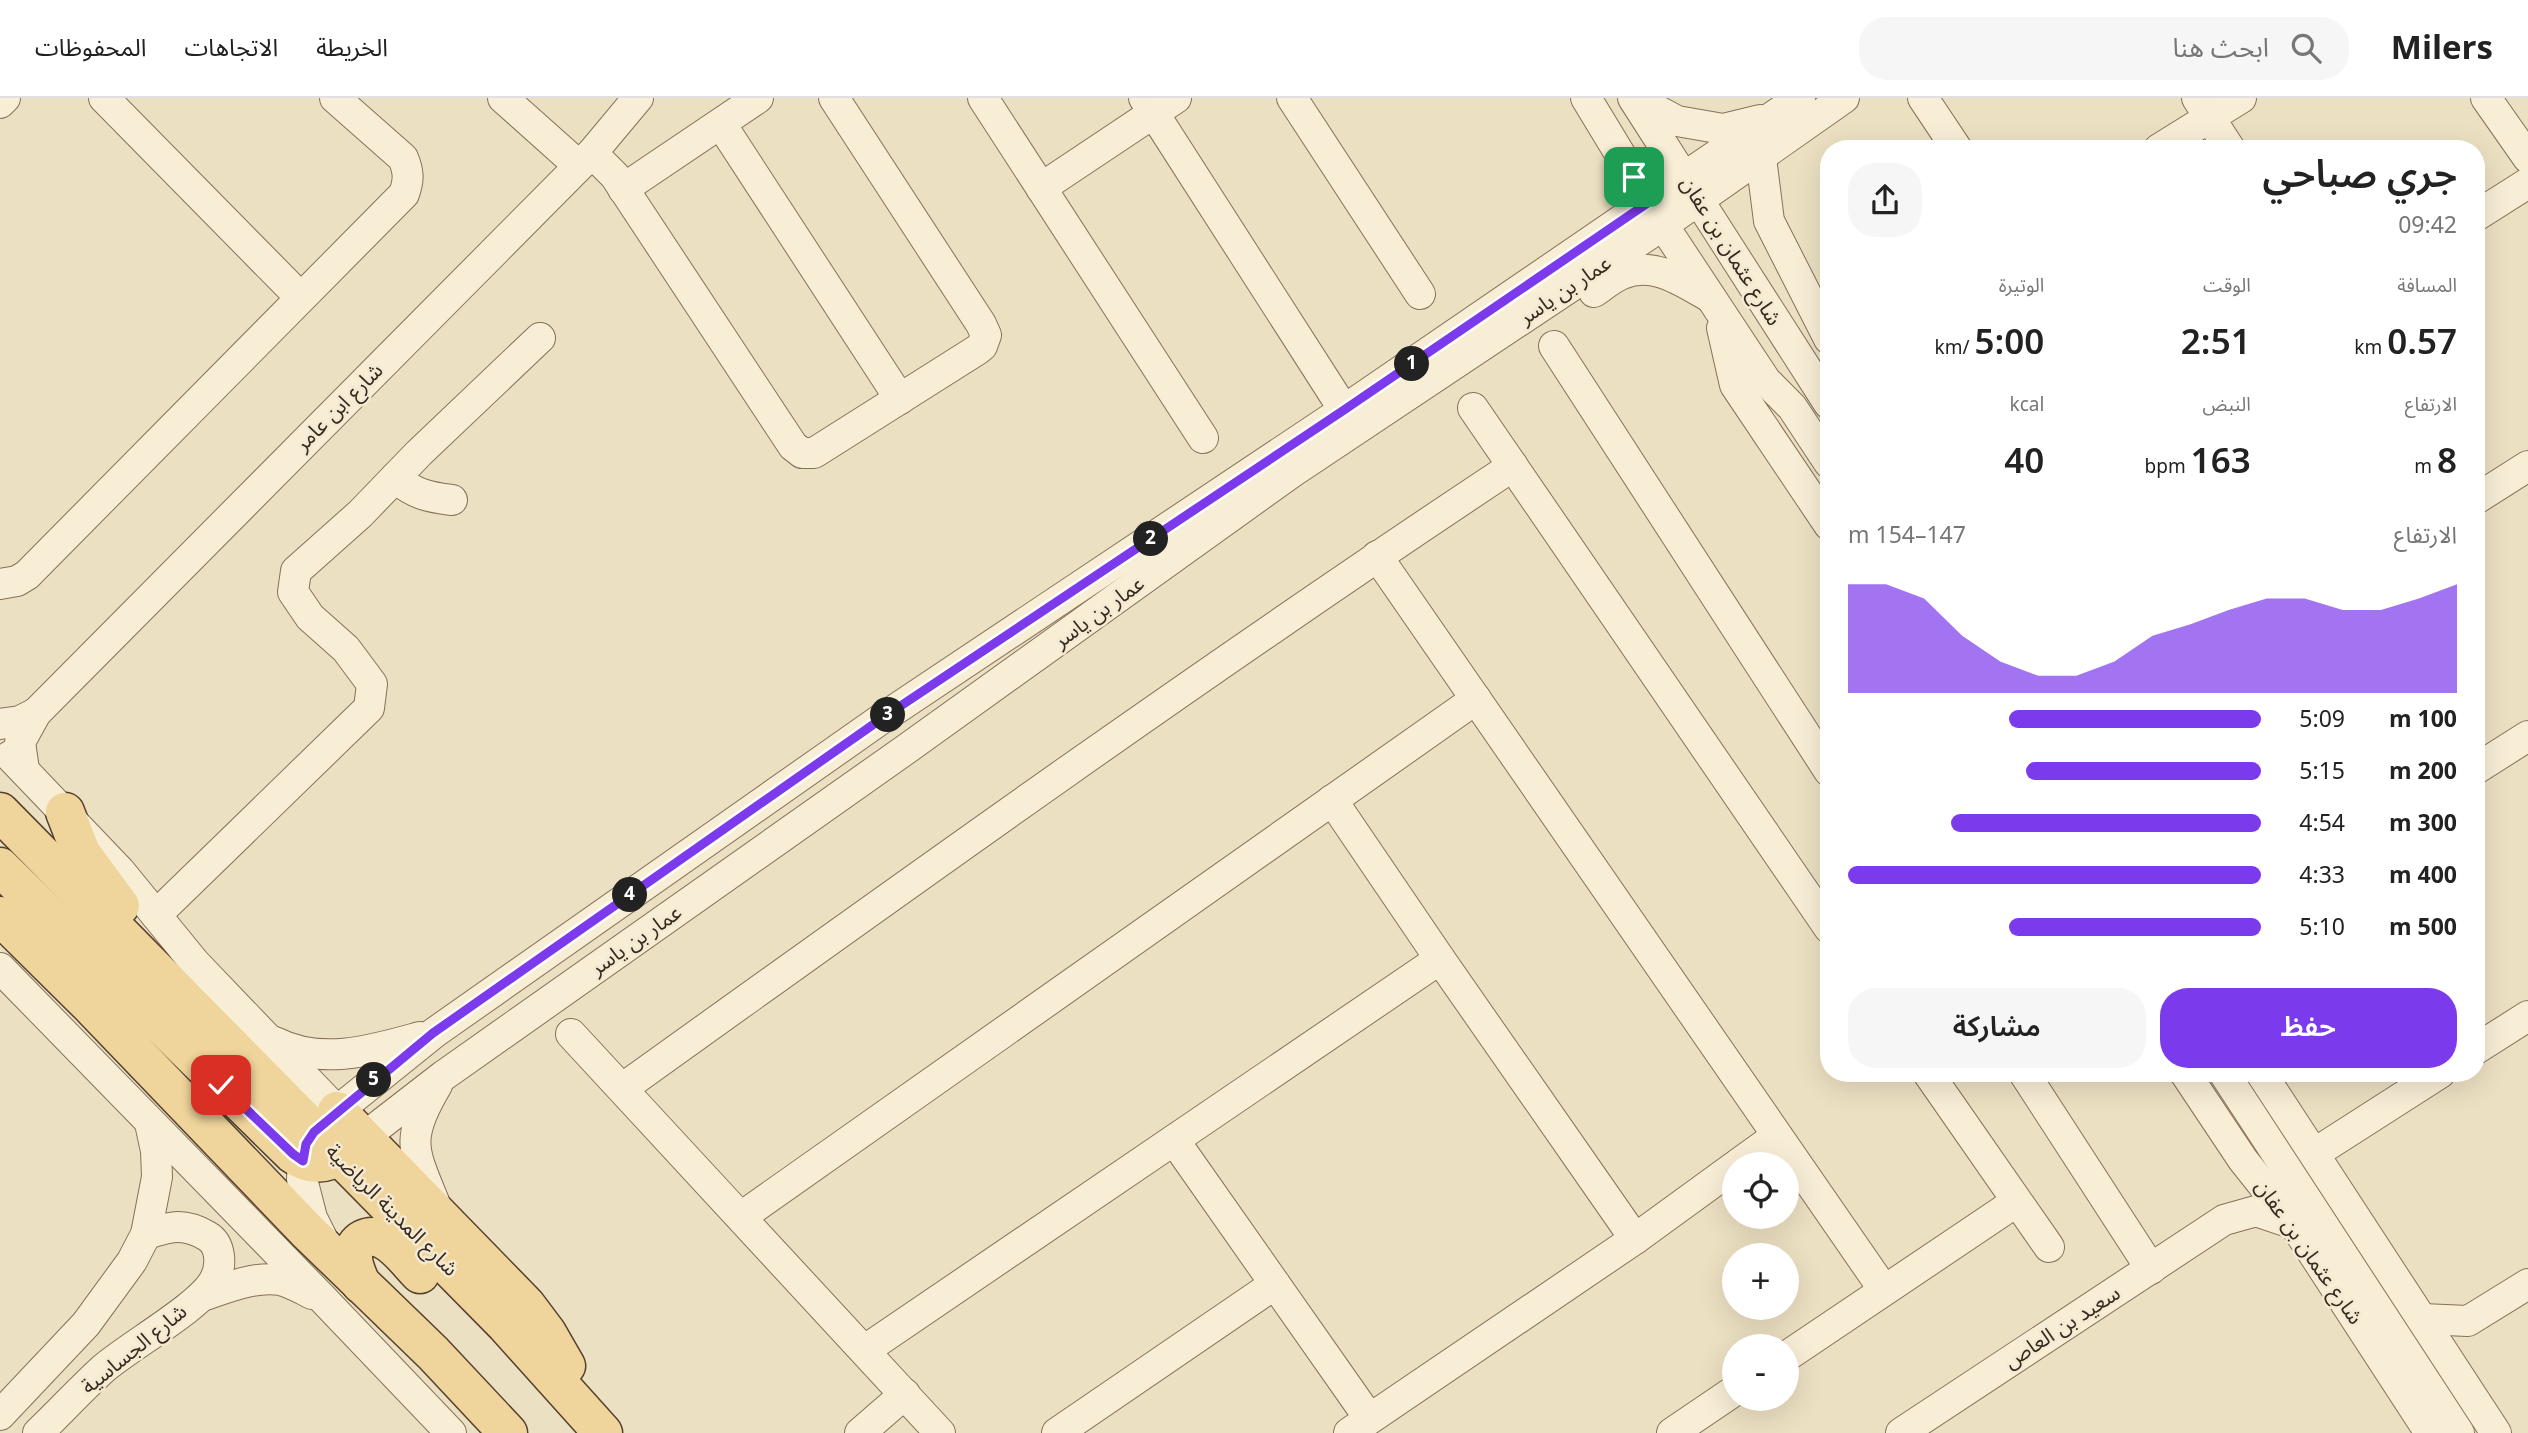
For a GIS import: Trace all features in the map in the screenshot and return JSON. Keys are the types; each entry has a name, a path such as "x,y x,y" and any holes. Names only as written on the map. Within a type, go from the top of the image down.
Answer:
{"main road":[{"name":"شارع المدينة الرياضية","path":"0,812 181,995 331,1140 506,1325 595,1429"},
{"path":"65,812 81,853 181,995"},
{"path":"0,867 263,1127 331,1140 441,1219 536,1317 566,1367 595,1429"},
{"path":"0,916 330,1254 433,1353 508,1433"},
{"path":"0,928 38,953"},
{"path":"362,1284 353,1263 355,1246 368,1237 382,1239 403,1256 524,1381 549,1403 595,1429"}],"street":[{"path":"0,103 5,98"},
{"path":"104,98 300,298"},
{"path":"0,584 17,581 27,575 404,194 408,169 403,158 335,98"},
{"path":"503,98 585,159 615,176 797,450 802,453 814,453 982,346 985,341 985,329 834,98"},
{"name":"شارع ابن عامر","path":"24,770 20,742 36,713 585,159 638,98"},
{"path":"623,188 758,98"},
{"path":"983,98 1203,438"},
{"path":"1292,98 1420,294"},
{"name":"شارع عثمان بن عفان","path":"1586,98 1713,302 1766,381 1792,407 1820,449"},
{"path":"1633,98 1677,121 1723,129 1774,116"},
{"name":"شارع عثمان بن عفان","path":"1633,98 1820,390"},
{"name":"عمار بن ياسر","path":"331,1140 443,1076 917,742 1691,189 1774,116 1800,98"},
{"name":"عمار بن ياسر","path":"1691,189 1761,158 1843,98"},
{"path":"1923,98 1951,140"},
{"path":"2168,140 2203,107 2241,98"},
{"path":"2486,98 2528,159"},
{"path":"1041,188 1158,103 1344,410"},
{"path":"2203,107 2224,140"},
{"path":"721,124 900,399"},
{"path":"1761,158 1769,221 1820,321"},
{"path":"2485,210 2528,183"},
{"name":"عمار بن ياسر","path":"331,1140 433,1033 884,717 1344,410 1656,213"},
{"path":"1292,473 1363,444 1624,273 1642,270 1667,273 1713,302"},
{"name":"شارع عثمان بن عفان","path":"1713,302 1735,385 1820,512"},
{"path":"156,915 369,708 373,684 346,649 310,617 293,592 296,571 360,514 540,338"},
{"path":"1785,338 1812,359 1820,361"},
{"path":"1554,346 1820,757"},
{"path":"1473,408 1820,915"},
{"path":"623,1088 1040,789 1377,556 1513,466"},
{"path":"2485,493 2528,466"},
{"path":"395,478 410,490 425,496 452,500"},
{"path":"1377,556 1885,1290"},
{"path":"741,1217 1476,699"},
{"name":"شارع ابن عامر","path":"0,724 20,722 36,713"},
{"path":"2485,763 2528,736"},
{"name":"شارع المدينة الرياضية","path":"0,746 120,870 195,963 265,1037 331,1140"},
{"path":"1332,800 1635,1239"},
{"path":"865,1350 1440,960"},
{"path":"0,968 451,1433"},
{"path":"2485,1043 2528,1016"},
{"path":"265,1037 299,1052 334,1055 377,1049 433,1033"},
{"path":"571,1034 905,1394 926,1429"},
{"path":"441,1219 420,1165 414,1138 419,1117 443,1076"},
{"path":"1934,1082 2049,1247"},
{"path":"2030,1082 2151,1269"},
{"name":"شارع عثمان بن عفان","path":"2191,1082 2243,1160 2294,1224 2430,1433"},
{"path":"2225,1082 2243,1160"},
{"name":"شارع عثمان بن عفان","path":"2229,1082 2459,1433"},
{"path":"2268,1082 2496,1433"},
{"path":"2284,1082 2371,1213 2376,1235 2375,1247"},
{"path":"2326,1146 2426,1082"},
{"name":"شارع الجساسية","path":"4,1407 86,1324 132,1261 145,1234 157,1177 156,1151 150,1123"},
{"path":"1754,1152 1777,1136"},
{"path":"330,1254 309,1206 302,1179 331,1140"},
{"path":"1174,1140 1275,1284 1359,1426 1635,1239 1722,1175"},
{"name":"سعيد بن العاص","path":"2224,1220 2244,1187 2243,1160"},
{"path":"1799,1348 2016,1202"},
{"name":"سعيد بن العاص","path":"1906,1432 2224,1220 2256,1212 2294,1224"},
{"path":"145,1234 169,1227 188,1227 212,1239 217,1248 219,1262 215,1279 202,1296"},
{"path":"202,1296 243,1283 281,1280 323,1299"},
{"path":"1057,1433 1275,1284"},
{"path":"2422,1319 2468,1321 2528,1284"},
{"name":"شارع الجساسية","path":"38,1433 104,1368 202,1296"},
{"path":"2457,1373 2460,1346 2468,1321"},
{"path":"860,1433 905,1394"},
{"path":"1672,1433 1722,1399"}],"route":[{"path":"221,1085 263,1127 303,1161 306,1144 326,1120 433,1033 884,717 1344,410 1649,202 1634,177"}]}
